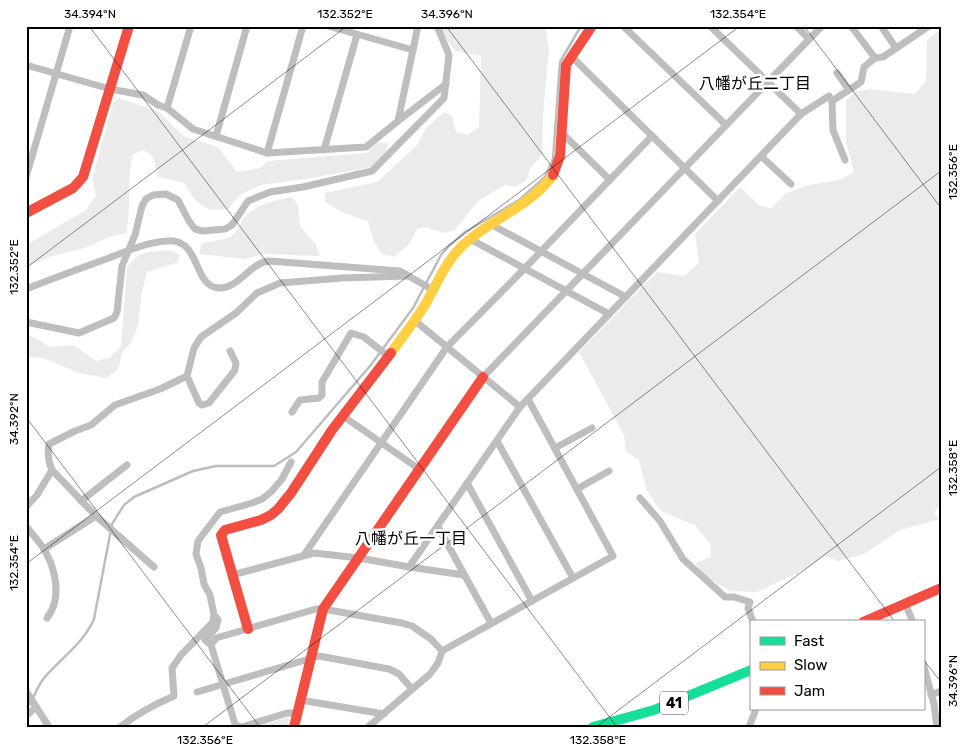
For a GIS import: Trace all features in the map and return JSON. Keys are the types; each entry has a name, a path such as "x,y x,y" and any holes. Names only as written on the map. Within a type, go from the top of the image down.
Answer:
{"street":[{"path":"26,177 70,26"},
{"path":"26,213 73,188 83,176 128,26"},
{"path":"167,108 191,26"},
{"path":"216,136 247,26"},
{"path":"267,153 303,26"},
{"path":"328,26 413,50"},
{"path":"398,121 418,26"},
{"path":"26,322 79,333 114,318 117,312 122,266 135,235 142,206 153,195 166,194 174,197 181,204 193,226 199,230 225,229 230,226 248,201 270,192 302,188 372,171 444,98 449,55 437,26"},
{"path":"248,629 221,535 224,530 273,514 414,320 431,289 454,255 470,239 539,192 551,180 559,164 566,65 592,26"},
{"path":"623,26 726,125"},
{"path":"710,26 800,114"},
{"path":"796,26 810,39"},
{"path":"294,727 323,609 483,377 822,26"},
{"path":"851,26 875,58"},
{"path":"881,26 896,48"},
{"path":"832,101 861,82 864,67 875,58 883,57 925,27"},
{"path":"324,150 357,35"},
{"path":"572,57 718,201"},
{"path":"26,65 110,89 143,94 158,105 167,108 189,127 267,153 366,147 446,84"},
{"path":"837,73 849,90"},
{"path":"410,567 520,407 800,114 829,96 832,101 833,130 845,160"},
{"path":"562,133 610,180"},
{"path":"304,555 447,347 652,136"},
{"path":"761,156 791,184"},
{"path":"492,225 626,297"},
{"path":"470,239 609,314"},
{"path":"26,288 129,251 166,241 177,242 185,246 206,282 217,288 229,286 256,265 269,261 400,272 431,289"},
{"path":"230,351 236,363 235,370 206,405 202,406 187,376 194,348 202,337 236,313 257,293 280,283 342,278 408,276"},
{"path":"414,320 520,407"},
{"path":"292,412 300,400 319,398 322,394 322,382 351,333 364,337 387,355"},
{"path":"154,567 114,533 81,501 52,470 47,455 49,444 91,425 115,405 160,390 187,376"},
{"path":"368,727 434,669 442,651 613,556 528,399"},
{"path":"343,416 419,470"},
{"path":"555,448 592,428"},
{"path":"497,441 573,578"},
{"path":"120,727 139,712 174,696 172,668 181,655 213,622 214,615 210,595 204,584 196,554 198,541 220,512 252,503 262,499 271,492 282,479 291,462"},
{"path":"81,501 127,465"},
{"path":"26,507 38,494 52,470"},
{"path":"578,489 610,471"},
{"path":"467,483 532,601"},
{"path":"640,498 660,521 683,559 725,597 734,597 750,602 748,608 751,620"},
{"path":"44,549 96,516"},
{"path":"26,526 44,549 54,577 56,592 54,607 47,618"},
{"path":"438,527 491,623"},
{"path":"232,575 314,553 359,558 464,575"},
{"path":"867,620 941,588"},
{"path":"905,603 912,620"},
{"path":"210,645 216,638 316,609 323,609 412,626 431,639 442,651"},
{"path":"214,615 218,620 217,626 205,640 210,645 235,724 241,727 287,713 296,713"},
{"path":"197,692 319,656 388,669 399,674 412,689"},
{"path":"924,667 937,727"},
{"name":"41","path":"594,727 659,710 750,670"},
{"path":"931,695 941,691"},
{"path":"26,716 32,700"},
{"path":"32,700 49,727"},
{"path":"300,700 384,714"},
{"path":"749,727 756,710"}],"shaded area":[{"path":"441,26 545,26 549,49 543,115 542,155 531,167 526,181 515,187 505,185 478,201 455,230 444,233 428,228 418,228 409,244 394,257 382,254 374,242 368,222 340,211 325,202 325,193 377,182 417,145 426,128 444,112 452,116 456,132 468,135 479,127 481,56 455,51 444,36"},
{"path":"941,29 941,502 934,513 940,519 900,530 864,554 838,561 825,556 808,568 757,592 730,591 705,576 695,563 711,557 710,544 696,526 661,511 646,489 639,460 626,451 624,435 579,352 657,272 684,276 699,263 695,234 740,187 760,206 771,208 786,193 808,185 839,180 854,172 846,142 846,100 856,92 869,89 915,94 926,81 927,40"},
{"path":"119,98 159,112 185,137 218,147 237,172 260,168 268,161 366,153 377,143 388,143 387,150 371,167 261,185 240,195 228,209 219,210 206,208 201,205 184,183 158,177 153,157 144,150 133,154 126,234 115,235 82,249 52,256 26,266 26,245 86,210 96,196 92,179 113,103"},
{"path":"292,197 298,205 300,226 316,245 320,256 265,254 244,259 199,254 202,243 228,238 238,230 243,219 259,206"},
{"path":"170,250 180,255 177,263 147,272 142,292 138,325 131,343 123,351 118,369 106,378 79,373 43,358 26,357 26,336 30,335 50,347 74,345 96,361 109,358 121,346 127,268 140,255"},
{"path":"288,717 287,727 256,727"}],"waterway":[{"path":"26,709 44,678 84,636 94,619 112,524 124,505 134,497 193,471 216,466 274,466 296,452 370,366 413,308 441,255 449,246 465,232 519,200 545,177 553,159 560,62 581,26"}],"traffic: fast":[{"path":"593,727 654,710 750,670"}],"traffic: slow":[{"path":"391,353 414,322 457,251 486,227 533,196 553,175"}],"traffic: jam":[{"path":"26,213 73,188 83,177 129,26"},
{"path":"553,175 560,156 566,65 592,26"},
{"path":"248,629 221,535 225,530 261,520 278,509 291,493 332,430 391,353"},
{"path":"294,727 323,609 483,377"},
{"path":"868,620 941,588"}],"district":[{"name":"八幡が丘二丁目","path":"755,83"},
{"name":"八幡が丘一丁目","path":"411,538"}]}
